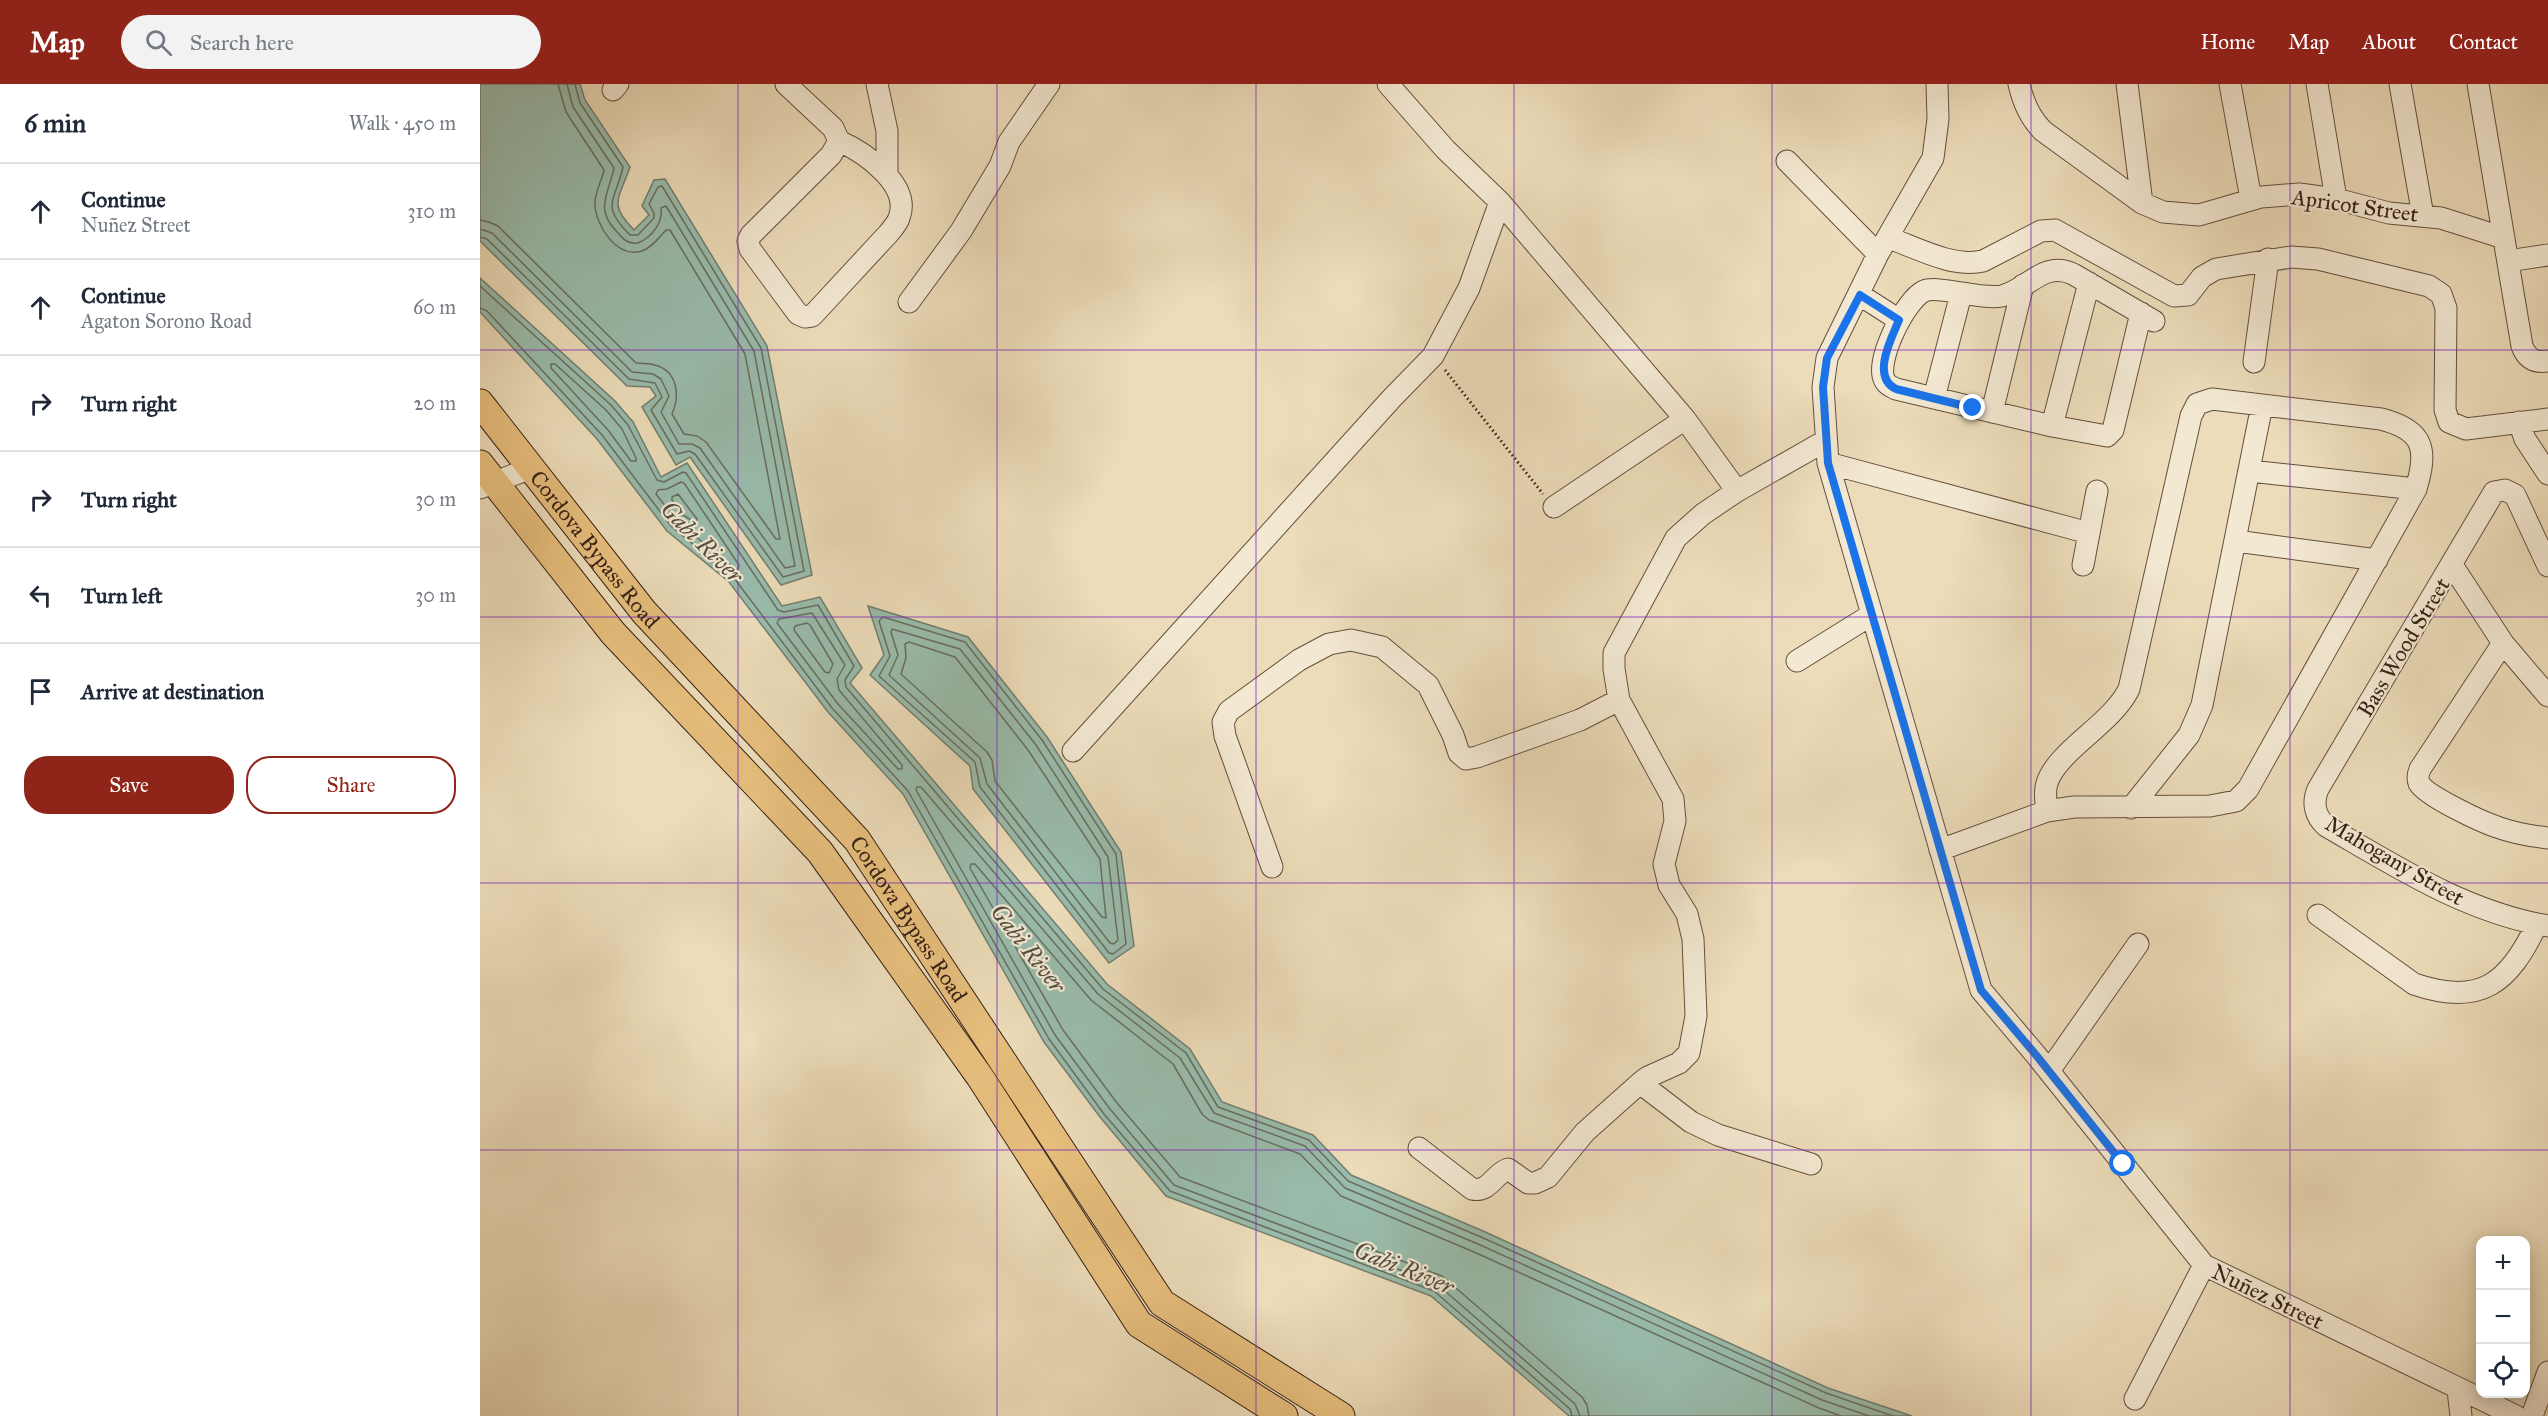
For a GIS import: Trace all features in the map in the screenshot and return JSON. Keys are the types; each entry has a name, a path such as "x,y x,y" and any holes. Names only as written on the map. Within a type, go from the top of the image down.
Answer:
{"main road":[{"name":"Cordova Bypass Road","path":"480,403 644,612 857,840 1162,1302 1341,1416"},
{"name":"Cordova Bypass Road","path":"485,478 613,633 820,852 980,1077 1139,1324 1284,1416"}],"street":[{"path":"786,84 833,128 838,141 854,148 887,174 897,188 900,212 899,219 888,234 812,316 805,317 798,314 750,249 748,241 751,235 831,155 838,141"},
{"path":"878,84 887,131 887,174"},
{"path":"909,302 960,231 1000,166 1009,142 1049,84"},
{"path":"1388,84 1445,149 1500,202 1684,419 1737,491"},
{"name":"Nuñez Street","path":"1937,84 1938,119 1933,158 1884,246 1827,358 1823,387 1825,441 1828,463 1871,615 1981,990 2205,1265 2458,1390 2516,1416"},
{"path":"2127,84 2142,203"},
{"path":"2230,84 2251,200"},
{"path":"2317,84 2336,199"},
{"path":"2400,84 2423,216"},
{"path":"2478,84 2522,346 2527,356 2544,361"},
{"name":"Apricot Street","path":"2022,86 2031,116 2043,131 2142,203 2163,212 2199,215 2251,200 2286,194 2336,199 2389,213 2450,220 2504,238"},
{"path":"1787,161 1884,246 1949,259 1974,263 1983,261 2041,231 2055,230 2166,294 2181,297 2193,291 2202,277 2216,269 2291,257 2318,259 2436,289 2441,294 2446,308 2445,410 2449,423 2466,429 2548,419"},
{"path":"1073,751 1392,398 1433,356 1469,288 1500,202"},
{"path":"2508,261 2548,255"},
{"path":"2254,362 2268,259"},
{"path":"2061,270 2089,283 2148,317 2112,433 2107,436 2052,426 1896,389 1885,382 1887,351 1899,320 1913,300 1923,291 1935,290 1998,297 2023,285 2042,274 2061,270"},
{"path":"2052,426 2089,283"},
{"path":"1992,412 2023,285"},
{"path":"1934,398 1961,294"},
{"path":"1860,295 1899,320"},
{"path":"1940,850 2047,811 2074,807 2210,806 2236,801 2248,789 2416,489 2421,455 2415,435 2404,426 2381,419 2212,399 2200,401 2194,408 2129,689 2120,705 2051,773 2045,789 2047,811"},
{"path":"2131,808 2189,735 2198,718 2262,405"},
{"path":"1554,507 1684,419"},
{"path":"2519,423 2525,439 2548,474"},
{"path":"1419,1148 1472,1189 1479,1191 1485,1189 1508,1169 1528,1183 1535,1183 1548,1177 1585,1132 1640,1083 1648,1077 1679,1064 1689,1053 1696,1016 1692,939 1687,914 1669,885 1664,864 1675,821 1673,799 1619,700 1614,653 1676,538 1703,514 1737,491 1825,441"},
{"path":"1828,463 2089,533"},
{"path":"485,478 531,468"},
{"path":"2250,471 2416,489"},
{"name":"Bass Wood Street","path":"2315,811 2315,796 2318,789 2494,492 2502,489 2512,493 2517,499 2548,566"},
{"path":"2083,565 2097,491"},
{"path":"2236,541 2377,560"},
{"path":"2452,565 2503,643 2548,696"},
{"path":"1797,661 1871,615"},
{"path":"1272,867 1225,736 1223,722 1229,711 1246,698 1299,660 1329,644 1351,640 1382,647 1392,654 1428,685 1454,735 1459,753 1466,759 1477,758 1580,720 1619,700"},
{"path":"2503,643 2420,769 2418,780 2435,796 2478,819 2517,833 2548,838"},
{"name":"Mahogany Street","path":"2315,811 2326,826 2430,886 2481,907 2542,925"},
{"path":"2318,915 2414,984 2428,989 2454,991 2483,989 2498,981 2542,925"},
{"path":"2049,1071 2138,944"},
{"path":"1640,1083 1691,1122 1718,1135 1811,1164"},
{"path":"2135,1399 2205,1265"},
{"path":"2532,1416 2548,1372"},
{"path":"2458,1390 2461,1416"}],"path":[{"path":"1433,356 1554,507"}],"water":[{"path":"480,84 580,84 585,100 630,167 620,194 618,207 634,230 649,215 642,206 654,180 665,179 767,346 812,575 781,585 690,457 676,465 642,407 656,396 650,387 627,386 480,241"},
{"name":"Gabi River","path":"480,278 615,401 633,422 661,477 687,463 782,606 820,597 862,668 850,683 1107,984 1190,1049 1222,1102 1313,1135 1351,1175 1483,1231 1828,1388 1912,1416 1569,1416 1431,1296 1166,1196 1100,1117 1044,1042 903,794 828,712 729,582 667,531 597,439 480,312"},
{"path":"868,606 968,637 1047,737 1121,852 1134,946 1109,963 973,789 970,766 870,675 884,655"}],"route":[{"path":"1973,408 1896,389 1885,382 1884,364 1899,320 1860,295 1827,358 1823,387 1828,463 1981,990 2123,1164"}]}
